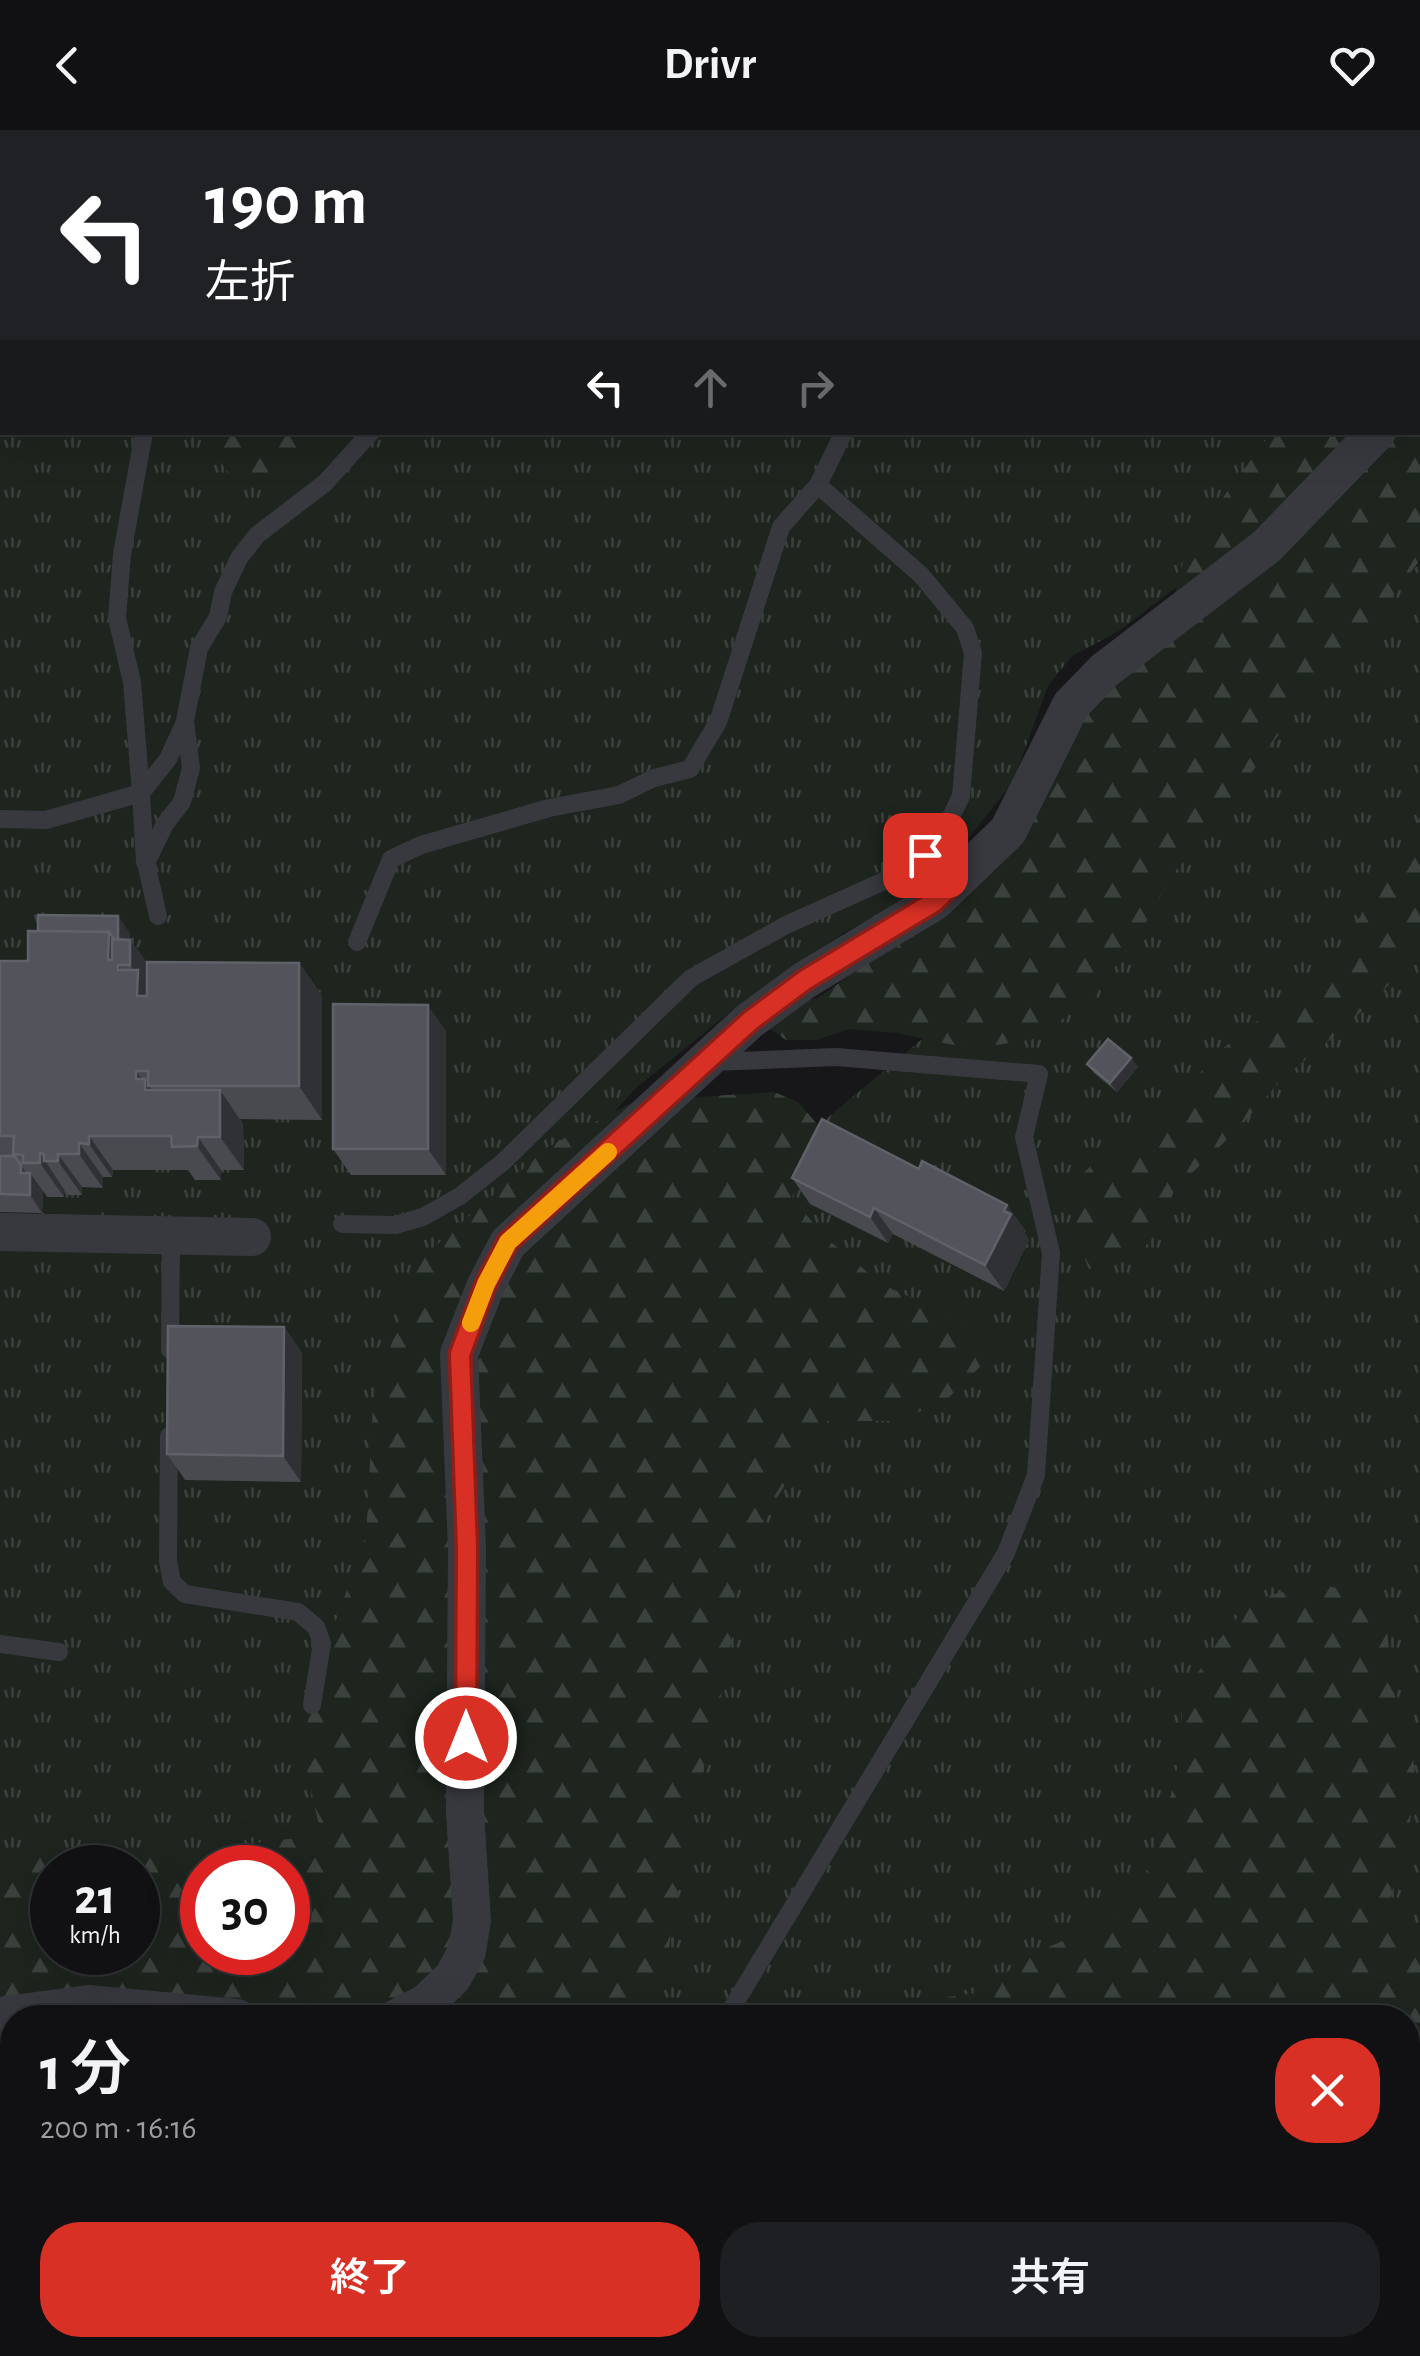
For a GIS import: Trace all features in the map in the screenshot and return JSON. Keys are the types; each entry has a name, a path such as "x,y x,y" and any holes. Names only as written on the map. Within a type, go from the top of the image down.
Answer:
{"street":[{"path":"422,2005 453,1977 467,1951 472,1920 465,1814 467,1548 460,1354 486,1284 508,1242 750,1021 805,980 934,902 937,871 1008,831 1072,705 1082,693 1135,646 1266,546 1374,435"},
{"path":"0,1232 252,1237"}],"lane":[{"path":"143,435 122,554 117,618 132,682 146,863 158,916"},
{"path":"0,819 46,820 141,793 168,759 185,722 199,648 218,617 239,558 257,535 326,483 369,435"},
{"path":"357,942 391,859 421,845 549,808 619,795 654,778 690,769 718,722 782,527 818,486 843,435"},
{"path":"342,1224 395,1225 424,1217 460,1196 503,1162 691,978 786,925 894,876 937,871 939,842 961,796 974,653 965,628 922,576 818,486"},
{"path":"146,863 165,824 182,802 191,768 185,722"},
{"path":"702,1062 836,1057 1038,1074 1024,1137 1051,1252 1036,1475 1006,1553 734,2005"},
{"path":"170,1369 172,1235"},
{"path":"169,1408 168,1561 172,1582 185,1594 298,1612 316,1627 322,1643 312,1704"},
{"path":"0,1644 58,1652"}],"green space":[{"path":"0,435 1349,435 1279,509 1119,631 1072,656 1048,686 1013,782 967,840 899,904 845,932 731,1011 636,1088 539,1194 437,1939 310,1957 310,1845 180,1845 180,1975 187,1975 0,2002"},
{"path":"200,435 340,435 268,489 238,485"},
{"path":"1270,435 1420,435 1420,560 1369,628 1316,682 1218,820 1169,879 1144,926 1094,997 1034,1039 972,1049 897,1033 849,1029 817,1040 786,1040 770,1029 791,1004 818,998 927,929 976,885 1073,727 1107,690 1162,645 1187,546"},
{"path":"1420,563 1420,2005 502,2005 548,1351 994,979"},
{"path":"1420,817 1420,929 1396,978 1281,1080 1238,1129 1174,1190 1162,1227 1137,1256 1089,1269 1074,1232 1079,1177 1101,1157 1147,1137 1216,1054 1274,1008 1326,985 1353,926 1386,883"},
{"path":"774,1092 798,1102 818,1125 792,1198 826,1238 883,1285 984,1330 991,1356 945,1401 896,1421 827,1421 766,1514 735,1581 734,1627 717,1719 689,1821 660,2005 0,2005 0,1854 30,1851 30,1975 160,1975 160,1855 180,1852 180,1975 310,1975 310,1845 239,1845 321,1835 302,1748 320,1664 366,1538 373,1403 417,1262 548,1147 635,1101"},
{"path":"1310,1584 1358,1591 1384,1606 1393,1683 1411,1739 1416,1784 1406,1846 1388,1905 1420,1940 1420,2005 947,2005 948,1997 975,1993 1039,1951 1110,1921 1143,1881 1165,1819 1179,1760 1183,1696 1219,1640 1251,1601"}],"building":[{"path":"38,915 118,916 118,939 109,932 38,931"},
{"path":"28,931 109,932 108,960 112,960 112,939 130,940 130,965 118,965 118,970 138,970 137,996 147,996 147,962 299,963 299,1086 148,1086 148,1071 136,1071 136,1079 145,1079 145,1090 220,1090 220,1137 198,1137 197,1146 172,1147 171,1136 89,1136 89,1144 79,1143 79,1154 58,1154 58,1161 44,1161 44,1154 40,1153 40,1163 23,1163 23,1155 13,1154 14,1136 0,1136 0,961 28,961"},
{"path":"333,1004 428,1005 428,1149 333,1149"},
{"path":"1108,1039 1131,1058 1110,1083 1087,1064"},
{"path":"822,1119 919,1169 922,1161 1007,1205 1004,1211 1011,1214 985,1265 874,1208 870,1217 792,1178"},
{"path":"0,1156 15,1156 21,1173 30,1173 30,1195 0,1194"},
{"path":"168,1326 284,1327 283,1456 167,1454"}],"slow traffic":[{"path":"471,1323 508,1242 608,1152"}],"route":[{"path":"466,1738 467,1548 460,1354 486,1284 508,1242 572,1187 702,1062 805,980 934,902 950,887 925,855"}]}
